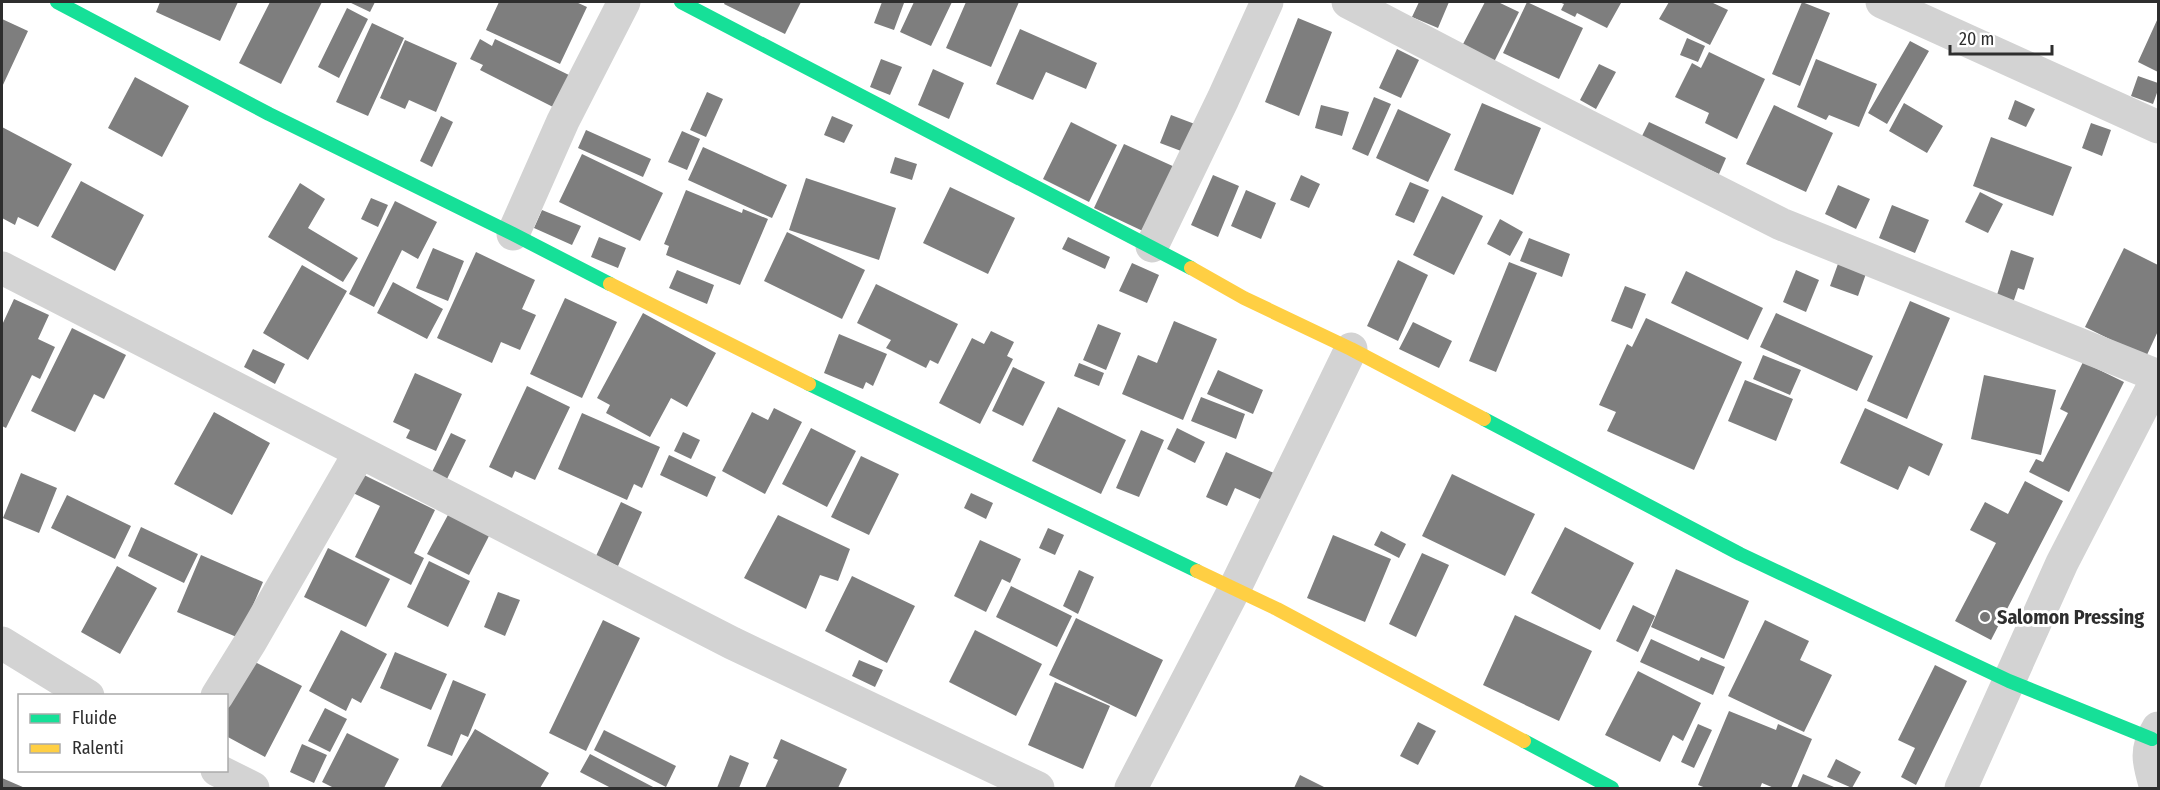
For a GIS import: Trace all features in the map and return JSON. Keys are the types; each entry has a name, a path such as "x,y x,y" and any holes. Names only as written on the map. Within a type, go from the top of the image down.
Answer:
{"street":[{"path":"57,2 268,114 513,234 652,306 914,435 1235,588 1612,789"},
{"path":"513,234 563,121 624,2"},
{"path":"1152,246 1267,2"},
{"path":"1348,2 1781,224 2158,376 2062,563 1961,789"},
{"path":"1882,2 2158,127"},
{"path":"690,4 937,137 1152,246 1244,298 1351,349 1740,554 2009,681 2155,734 2148,752 2149,766 2156,789"},
{"path":"2,268 732,644 1038,789"},
{"path":"1131,789 1235,588 1351,349"},
{"path":"218,694 360,452"},
{"path":"2,643 85,694"},
{"path":"219,772 253,789"}],"building":[{"path":"160,2 238,2 220,41 156,12"},
{"path":"270,2 322,2 281,84 239,63"},
{"path":"349,2 375,2 370,12"},
{"path":"499,2 576,2 587,7 560,64 486,30"},
{"path":"725,2 801,2 785,34 724,4"},
{"path":"882,2 904,3 894,30 874,23"},
{"path":"914,2 952,2 931,46 900,32"},
{"path":"966,2 1019,2 991,67 946,48"},
{"path":"1419,2 1449,2 1438,28 1412,17"},
{"path":"1485,2 1498,2 1519,12 1494,62 1462,46"},
{"path":"1527,2 1583,28 1559,79 1503,53"},
{"path":"1559,2 1621,3 1607,28 1577,13 1575,17 1561,10 1564,4"},
{"path":"1669,2 1711,2 1728,10 1710,45 1659,19"},
{"path":"1802,2 1830,13 1800,86 1772,74"},
{"path":"347,8 368,19 339,78 318,67"},
{"path":"1298,18 1332,32 1299,116 1265,102"},
{"path":"2158,18 2158,72 2138,62"},
{"path":"2,19 28,31 2,87"},
{"path":"372,23 404,38 368,116 336,102"},
{"path":"1020,29 1097,63 1086,89 1046,72 1033,100 996,84"},
{"path":"1687,38 1705,46 1698,62 1680,55"},
{"path":"480,39 492,46 495,39 571,76 555,108 480,70 483,65 470,59"},
{"path":"405,40 457,63 436,112 409,100 405,109 380,98"},
{"path":"1910,41 1929,51 1887,124 1868,113"},
{"path":"1397,49 1419,60 1401,98 1379,88"},
{"path":"1709,52 1765,79 1737,139 1705,123 1709,113 1675,97 1692,63 1701,68"},
{"path":"881,59 902,67 890,95 870,87"},
{"path":"1816,59 1877,84 1859,127 1829,115 1826,120 1797,107"},
{"path":"1599,64 1616,72 1596,109 1580,100"},
{"path":"933,69 964,83 949,119 918,105"},
{"path":"2138,76 2158,83 2153,104 2131,96"},
{"path":"135,77 189,106 162,157 108,128"},
{"path":"707,92 723,99 706,137 690,130"},
{"path":"1374,97 1391,104 1368,156 1352,149"},
{"path":"2015,100 2035,109 2026,127 2008,119"},
{"path":"1482,103 1541,128 1513,195 1454,170"},
{"path":"1904,103 1943,126 1927,153 1889,131"},
{"path":"1321,105 1349,112 1342,136 1315,128"},
{"path":"1774,105 1833,133 1806,192 1746,164"},
{"path":"1398,109 1451,134 1428,182 1376,158"},
{"path":"1171,115 1200,126 1189,154 1160,143"},
{"path":"441,116 453,122 432,167 420,161"},
{"path":"832,116 853,125 844,143 824,135"},
{"path":"1071,122 1117,145 1089,202 1043,179"},
{"path":"1649,122 1726,158 1719,174 1641,138"},
{"path":"2091,123 2111,130 2102,156 2082,148"},
{"path":"2,127 72,164 38,227 18,217 15,225 2,218"},
{"path":"586,130 651,159 643,177 578,148"},
{"path":"682,131 700,139 687,170 668,162"},
{"path":"1991,137 2072,167 2053,216 1973,186"},
{"path":"1124,144 1177,168 1147,233 1094,208"},
{"path":"703,147 787,185 772,218 688,180"},
{"path":"582,154 663,193 640,241 559,202"},
{"path":"895,157 917,164 912,180 890,173"},
{"path":"1213,175 1239,186 1218,237 1191,225"},
{"path":"1301,175 1320,184 1309,208 1290,200"},
{"path":"806,178 896,208 879,260 789,230"},
{"path":"81,181 144,215 115,271 51,237"},
{"path":"1410,182 1429,190 1414,223 1395,215"},
{"path":"300,183 325,199 308,228 358,258 343,282 268,237"},
{"path":"1838,185 1870,199 1856,229 1825,214"},
{"path":"950,187 1015,218 988,274 923,243"},
{"path":"686,190 742,213 743,209 768,219 740,285 666,255 669,246 664,244"},
{"path":"1246,190 1276,203 1261,239 1231,226"},
{"path":"1980,192 2003,204 1988,233 1965,222"},
{"path":"1442,196 1483,216 1454,275 1413,255"},
{"path":"371,198 388,205 378,227 361,219"},
{"path":"395,201 437,222 418,259 402,250 374,307 349,294"},
{"path":"1892,205 1929,220 1915,253 1879,238"},
{"path":"542,210 581,226 572,245 534,228"},
{"path":"1500,219 1523,232 1510,256 1487,244"},
{"path":"787,232 865,270 842,319 764,281"},
{"path":"599,237 626,248 618,268 591,257"},
{"path":"1068,237 1110,257 1105,269 1062,249"},
{"path":"1529,238 1570,254 1562,277 1520,261"},
{"path":"433,248 464,261 448,301 416,288"},
{"path":"2124,248 2158,265 2158,331 2146,357 2085,327"},
{"path":"2011,250 2034,258 2024,290 2018,288 2013,303 1996,298"},
{"path":"476,252 535,280 522,309 536,315 520,350 501,342 492,363 437,338"},
{"path":"1398,260 1428,275 1398,341 1367,326"},
{"path":"1839,261 1867,271 1858,296 1830,286"},
{"path":"1509,262 1537,273 1496,372 1469,361"},
{"path":"1132,263 1159,275 1147,303 1119,291"},
{"path":"302,265 347,291 308,360 263,333"},
{"path":"677,270 714,285 707,304 669,288"},
{"path":"1796,270 1819,280 1806,312 1783,302"},
{"path":"1686,271 1763,308 1748,340 1671,303"},
{"path":"393,282 443,309 427,339 377,313"},
{"path":"876,284 958,324 938,364 930,360 926,368 886,348 891,340 857,323"},
{"path":"1625,286 1646,294 1632,329 1611,321"},
{"path":"565,298 617,322 582,398 530,374"},
{"path":"14,299 49,315 38,339 55,347 40,379 32,375 6,428 2,426 2,325"},
{"path":"1910,301 1950,318 1907,419 1867,401"},
{"path":"643,313 716,353 687,407 671,398 650,437 606,413 610,405 597,398"},
{"path":"1776,313 1873,356 1857,391 1760,347"},
{"path":"1646,318 1742,362 1694,470 1607,431 1616,412 1599,405 1627,344 1632,347"},
{"path":"1174,321 1217,339 1183,420 1122,394 1138,355 1157,363"},
{"path":"1413,322 1452,341 1439,368 1399,349"},
{"path":"1098,324 1121,333 1106,370 1083,360"},
{"path":"72,328 126,355 104,399 94,394 75,432 31,411"},
{"path":"991,331 1014,342 1007,356 1013,359 980,424 939,403 972,338 984,344"},
{"path":"839,334 887,354 873,386 866,382 863,389 824,373"},
{"path":"253,349 285,364 275,384 244,367"},
{"path":"1763,355 1801,370 1790,395 1753,379"},
{"path":"2083,362 2124,382 2069,492 2029,472 2036,459 2043,462 2068,413 2060,409"},
{"path":"1079,363 1104,373 1099,386 1074,376"},
{"path":"1013,367 1045,382 1023,426 992,411"},
{"path":"1218,370 1263,390 1253,414 1207,394"},
{"path":"415,373 462,394 436,451 406,438 410,430 393,422"},
{"path":"1984,375 2056,390 2041,455 1971,439"},
{"path":"1745,380 1793,399 1776,441 1728,421"},
{"path":"527,386 570,407 535,480 515,471 512,478 489,467"},
{"path":"1201,397 1245,414 1236,439 1191,421"},
{"path":"1058,407 1126,440 1101,494 1032,461"},
{"path":"774,408 802,422 765,494 722,471 752,412 768,420"},
{"path":"1865,408 1943,444 1929,476 1909,466 1898,490 1840,463"},
{"path":"214,412 270,443 232,515 174,484"},
{"path":"582,413 660,447 642,488 634,484 627,500 558,469"},
{"path":"811,428 856,451 827,507 782,484"},
{"path":"1177,428 1205,442 1195,463 1167,449"},
{"path":"1141,430 1164,440 1139,497 1116,488"},
{"path":"683,432 700,440 691,459 674,451"},
{"path":"451,433 466,440 447,479 432,472"},
{"path":"1226,452 1274,473 1262,500 1235,488 1227,506 1206,497"},
{"path":"669,455 716,477 707,497 660,475"},
{"path":"861,456 899,474 869,535 831,517"},
{"path":"21,473 57,488 39,533 3,518"},
{"path":"360,473 435,510 414,553 424,558 411,585 355,557 380,506 351,492"},
{"path":"1452,474 1535,514 1505,576 1422,536"},
{"path":"2025,481 2063,501 1991,640 1955,621 1996,543 1970,530 1985,502 2008,514"},
{"path":"971,493 993,503 986,519 964,508"},
{"path":"67,495 131,526 115,559 51,528"},
{"path":"621,502 642,512 618,566 596,556"},
{"path":"449,513 490,534 469,575 427,554"},
{"path":"778,515 850,549 838,581 820,575 806,609 744,578"},
{"path":"141,527 198,554 184,583 128,556"},
{"path":"1565,527 1634,563 1600,630 1531,593"},
{"path":"1048,528 1064,535 1055,555 1039,548"},
{"path":"1381,531 1406,544 1399,558 1374,545"},
{"path":"1333,535 1391,559 1365,622 1307,598"},
{"path":"980,540 1021,559 1010,583 1002,579 986,612 954,596"},
{"path":"328,548 390,579 366,627 304,597"},
{"path":"1422,553 1449,565 1416,637 1389,624"},
{"path":"201,555 263,582 239,638 177,612"},
{"path":"429,561 470,581 448,627 407,607"},
{"path":"117,566 157,588 120,654 81,632"},
{"path":"1676,569 1749,601 1724,659 1651,627"},
{"path":"1079,570 1094,577 1078,614 1063,606"},
{"path":"852,576 915,606 887,663 825,631"},
{"path":"1011,586 1072,616 1057,647 996,617"},
{"path":"498,592 520,600 505,636 484,627"},
{"path":"1633,605 1655,616 1638,652 1616,641"},
{"path":"1515,615 1592,651 1559,721 1483,685"},
{"path":"1076,618 1163,660 1136,717 1049,675"},
{"path":"603,620 640,638 586,751 549,733"},
{"path":"1765,620 1809,641 1800,660 1832,675 1804,732 1728,696"},
{"path":"341,630 387,654 361,703 352,698 346,711 309,691"},
{"path":"975,630 1042,664 1016,716 949,682"},
{"path":"1651,639 1699,661 1701,657 1725,667 1713,695 1640,662"},
{"path":"395,652 447,674 431,710 380,688"},
{"path":"859,660 883,670 875,687 852,676"},
{"path":"253,661 302,686 265,757 228,737 228,707"},
{"path":"1935,665 1967,681 1916,785 1901,777 1915,748 1898,740"},
{"path":"1638,671 1701,703 1683,741 1673,735 1660,762 1605,735"},
{"path":"453,680 486,694 468,737 461,734 452,756 427,746"},
{"path":"1055,682 1110,706 1083,769 1028,745"},
{"path":"325,708 347,719 330,752 308,741"},
{"path":"1729,711 1776,730 1778,724 1812,739 1791,788 1774,788 1762,783 1760,788 1706,788 1698,785"},
{"path":"1418,722 1436,731 1418,765 1400,756"},
{"path":"1698,724 1712,730 1694,768 1681,762"},
{"path":"475,729 549,773 540,788 440,788"},
{"path":"604,730 676,766 666,787 594,750"},
{"path":"347,733 399,759 384,788 334,788 322,782"},
{"path":"781,739 847,769 838,788 765,788 778,760 773,758"},
{"path":"302,744 327,755 314,783 290,772"},
{"path":"590,754 655,788 611,788 580,772"},
{"path":"730,755 749,763 739,788 717,788"},
{"path":"1836,759 1861,772 1852,788 1827,777"},
{"path":"1803,774 1834,787 1834,788 1797,788"},
{"path":"1300,775 1326,788 1294,788"},
{"path":"2,778 25,788 2,788"}],"traffic: fast":[{"path":"57,2 269,114 610,284"},
{"path":"681,2 1191,268"},
{"path":"809,384 1197,571"},
{"path":"1484,419 1740,554 2009,681 2152,739"},
{"path":"1524,741 1612,788"}],"traffic: slow":[{"path":"1191,268 1244,298 1351,349 1484,419"},
{"path":"610,284 809,384"},
{"path":"1197,571 1277,609 1524,741"}],"place":[{"name":"Salomon Pressing","path":"1985,617"}]}
